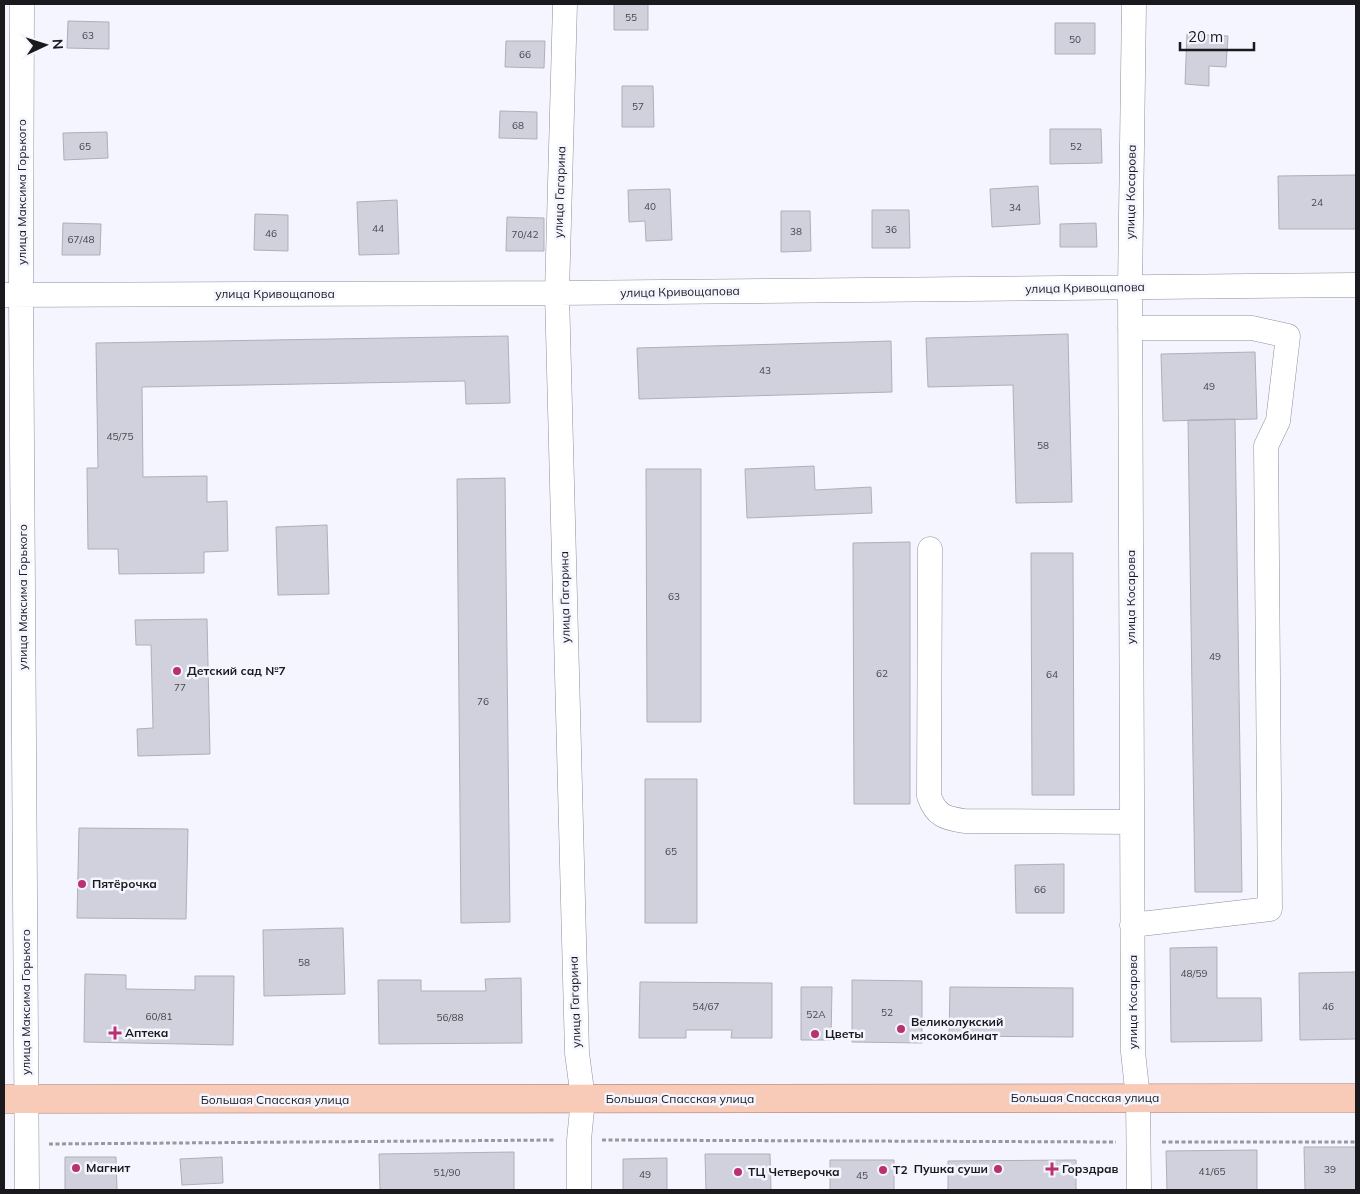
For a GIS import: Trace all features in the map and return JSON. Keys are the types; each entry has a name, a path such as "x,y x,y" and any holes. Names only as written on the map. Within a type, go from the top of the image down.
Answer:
{"main road":[{"name":"Большая Спасская улица","path":"15,1100 1356,1098"}],"street":[{"name":"улица Максима Горького","path":"22,4 12,295 15,1100 27,1144 27,1190"},
{"name":"улица Гагарина","path":"565,4 557,293 577,1052 583,1099 579,1140 579,1190"},
{"name":"улица Косарова","path":"1134,4 1130,288 1132,925 1133,1052 1138,1098 1139,1190"},
{"name":"улица Кривощапова","path":"12,295 557,293 1356,285"},
{"path":"1130,328 1252,328 1288,336 1278,421 1266,446 1270,909 1132,925"},
{"path":"930,549 929,796 933,808 950,819 964,821 1132,822"}],"path":[{"path":"27,1144 579,1140 1356,1142"}],"building":[{"path":"614,4 648,4 648,30 614,30"},
{"path":"68,21 109,22 109,49 67,48"},
{"path":"1055,23 1095,23 1095,54 1055,54"},
{"path":"1187,34 1228,36 1226,67 1209,66 1209,86 1185,84"},
{"path":"506,41 545,41 544,68 505,67"},
{"path":"622,86 653,86 654,127 622,127"},
{"path":"500,111 537,112 537,139 499,138"},
{"path":"1050,129 1101,129 1102,163 1050,164"},
{"path":"107,132 108,158 64,160 63,133"},
{"path":"1356,175 1356,229 1279,229 1278,176"},
{"path":"1038,186 1040,224 992,227 990,189"},
{"path":"670,189 672,240 646,241 645,221 629,222 628,190"},
{"path":"397,200 399,254 359,255 357,202"},
{"path":"872,210 909,210 910,248 872,248"},
{"path":"781,211 810,211 811,251 781,252"},
{"path":"255,214 288,215 288,251 254,250"},
{"path":"507,217 544,218 544,251 506,251"},
{"path":"63,223 101,224 100,255 62,255"},
{"path":"1096,223 1097,247 1060,247 1060,224"},
{"path":"1068,334 1072,502 1016,503 1013,385 928,387 926,338"},
{"path":"508,336 510,403 466,404 465,381 142,387 143,477 207,476 207,502 227,501 228,551 204,552 204,573 119,574 118,549 88,549 87,468 98,468 96,343"},
{"path":"891,341 892,392 639,399 637,348"},
{"path":"1255,352 1257,419 1163,421 1161,354"},
{"path":"1235,419 1242,892 1195,892 1188,420"},
{"path":"814,466 815,490 871,487 872,513 747,518 745,469"},
{"path":"646,469 701,469 701,722 647,722"},
{"path":"505,478 510,922 461,923 457,479"},
{"path":"327,525 329,594 278,595 276,527"},
{"path":"910,542 910,804 854,804 853,543"},
{"path":"1031,553 1073,553 1074,795 1032,795"},
{"path":"207,619 210,754 138,756 137,729 153,728 151,645 136,645 135,620"},
{"path":"645,779 697,779 697,923 645,923"},
{"path":"79,828 188,829 186,919 77,918"},
{"path":"1064,864 1064,913 1016,913 1015,865"},
{"path":"343,928 345,994 264,996 263,930"},
{"path":"1217,947 1217,998 1261,998 1262,1041 1171,1042 1170,948"},
{"path":"1356,972 1356,1039 1300,1040 1299,973"},
{"path":"85,974 126,975 126,989 195,990 195,976 234,976 233,1045 84,1042"},
{"path":"521,978 522,1043 379,1044 378,980 421,980 421,991 486,991 485,979"},
{"path":"852,980 922,981 922,1043 852,1042"},
{"path":"640,982 772,983 772,1038 731,1038 732,1030 686,1030 686,1038 639,1038"},
{"path":"801,987 832,987 831,1040 801,1040"},
{"path":"950,987 1073,988 1073,1037 949,1036"},
{"path":"1304,1147 1356,1147 1356,1190 1305,1190"},
{"path":"1257,1150 1257,1190 1167,1190 1166,1151"},
{"path":"514,1152 514,1190 380,1190 379,1154"},
{"name":"ТЦ Четверочка","path":"705,1154 770,1154 771,1190 706,1190"},
{"path":"65,1157 116,1157 117,1190 65,1190"},
{"path":"222,1157 223,1183 182,1185 180,1159"},
{"path":"667,1158 667,1190 623,1190 623,1159"},
{"path":"830,1160 894,1160 894,1190 830,1190"},
{"path":"1076,1160 1076,1190 948,1190 948,1161"}],"place":[{"name":"Детский сад №7","path":"177,671"},
{"name":"Пятёрочка","path":"82,884"},
{"name":"Великолукский мясокомбинат","path":"901,1029"},
{"name":"Аптека","path":"115,1033"},
{"name":"Цветы","path":"815,1034"},
{"name":"Магнит","path":"76,1168"},
{"name":"Пушка суши","path":"998,1169"},
{"name":"Горздрав","path":"1052,1169"},
{"name":"T2","path":"883,1170"},
{"name":"ТЦ Четверочка","path":"738,1172"}]}
